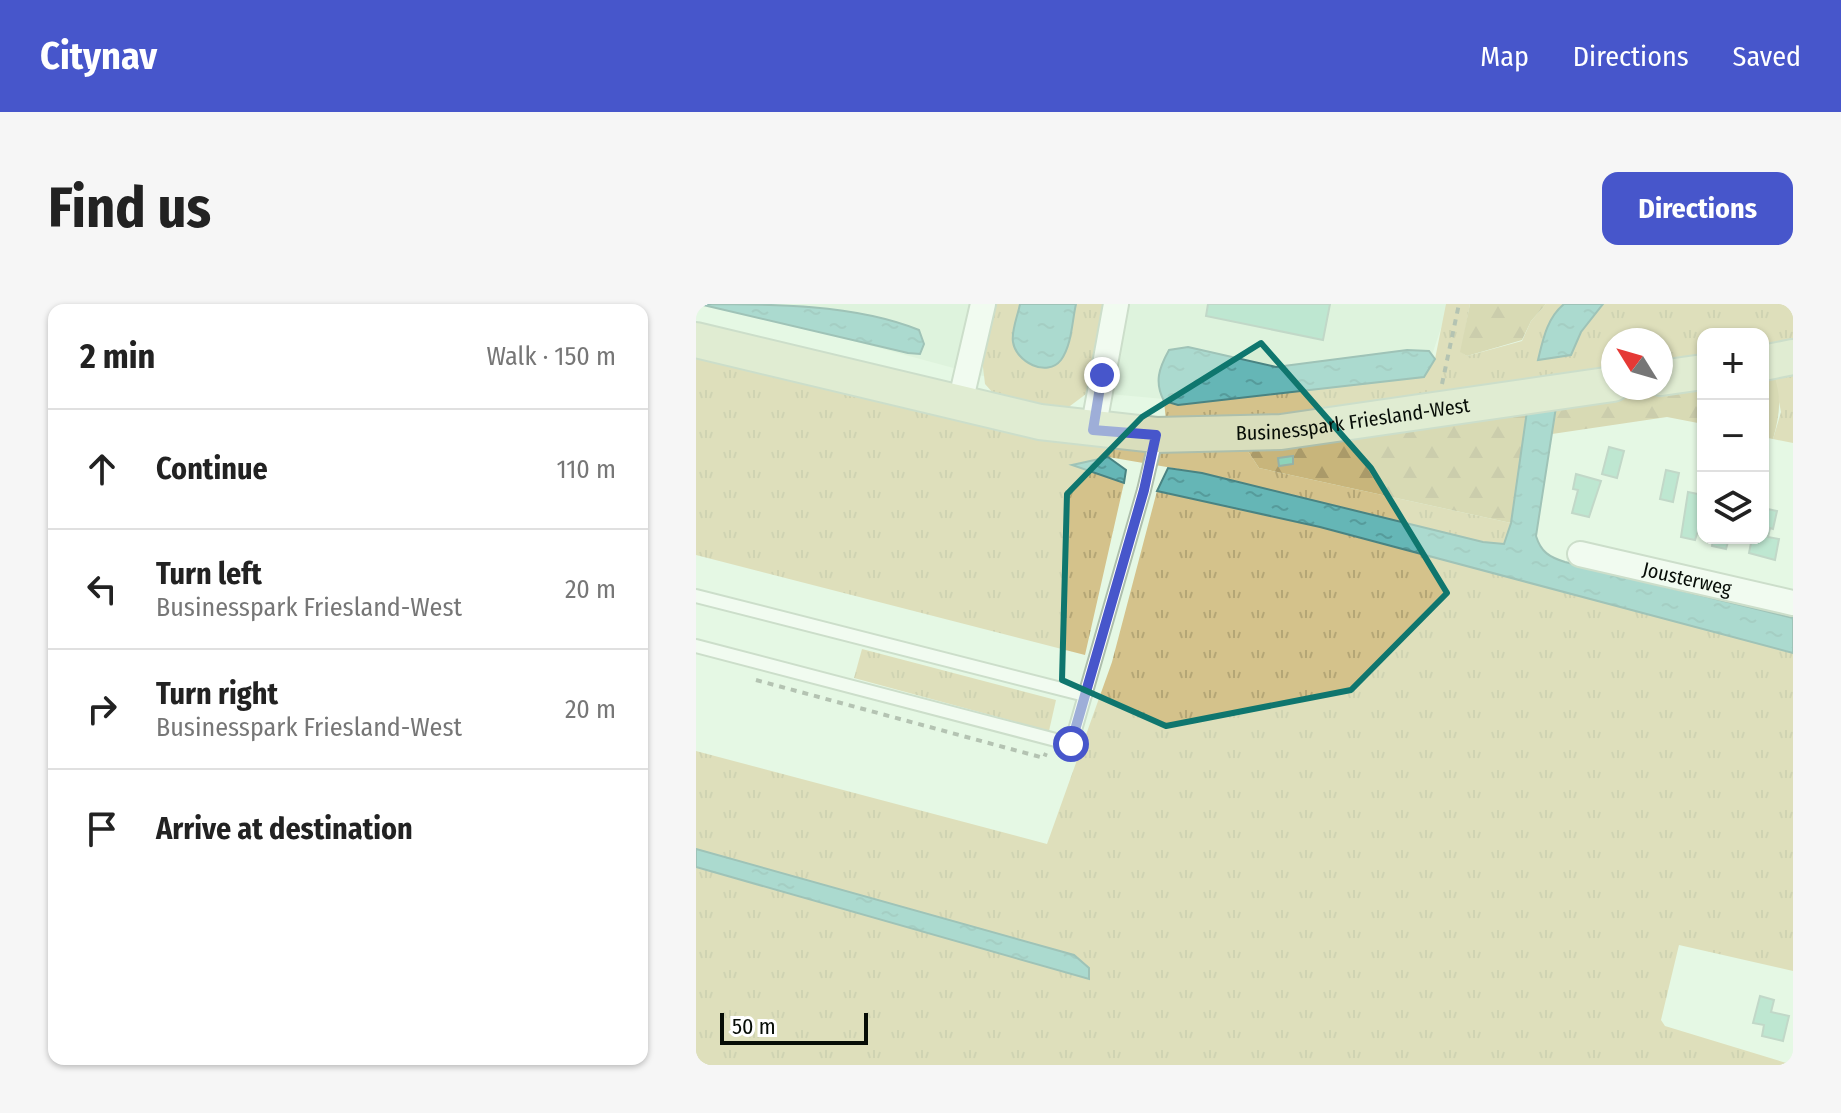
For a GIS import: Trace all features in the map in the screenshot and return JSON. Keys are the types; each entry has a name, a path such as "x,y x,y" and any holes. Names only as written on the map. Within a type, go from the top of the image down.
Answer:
{"street":[{"path":"960,403 983,304"},
{"path":"1093,430 1116,304"},
{"name":"Businesspark Friesland-West","path":"696,340 1040,422 1156,435 1281,432 1601,386"},
{"path":"1769,362 1793,357"},
{"path":"1673,376 1697,373"},
{"name":"Jousterweg","path":"1580,554 1793,603"}],"lane":[{"path":"696,646 1071,744 1144,490 1156,435"},
{"path":"696,596 1085,695"}],"path":[{"path":"1437,410 1459,304"},
{"path":"757,680 1044,758 1050,739"}],"highlighted area":[{"path":"1261,343 1371,468 1447,593 1351,690 1166,726 1062,680 1067,494 1142,417"}],"shaded area":[{"path":"717,304 1449,304 1428,367 1164,399 1076,391 983,376"}],"green space":[{"path":"992,304 1020,304 1012,340 1066,351 1076,304 1107,304 1093,379 1086,394 1070,406 1051,413 993,393 985,384 982,359"},
{"path":"1446,304 1470,304 1461,352 1467,356 1522,341 1531,321 1546,304 1564,304 1557,310 1571,355 1581,332 1603,304 1793,304 1793,341 1769,347 1769,328 1697,328 1697,358 1673,362 1673,328 1601,328 1601,373 1223,421 1166,421 1164,401 1178,405 1424,377 1435,359"},
{"path":"1470,304 1546,304 1531,321 1522,340 1467,356 1460,352"},
{"path":"696,351 1242,442 1259,468 1511,523 1505,544 1483,542 1202,473 1108,457 1074,464 1124,483 1085,655 696,555"},
{"path":"1793,368 1793,443 1773,439 1781,412 1773,372"},
{"path":"1773,372 1779,406 1773,439 1769,438 1769,373"},
{"path":"1697,385 1697,423 1667,417 1552,434 1556,407 1601,400 1673,400 1673,389"},
{"path":"1527,411 1511,523 1259,468 1242,442"},
{"path":"1157,491 1320,527 1793,653 1793,971 1679,945 1661,1020 1665,1026 1793,1065 696,1065 696,867 1088,978 1089,968 1073,955 696,849 696,751 1047,844 1112,662"},
{"path":"862,649 1056,700 1049,731 854,678"}],"water":[{"path":"699,304 783,305 840,310 894,321 919,330 924,344 920,354 908,353"},
{"path":"1020,304 1076,304 1067,347 1055,365 1048,368 1033,365 1015,349 1013,333"},
{"path":"1564,304 1603,304 1581,332 1571,355 1538,360 1550,322"},
{"path":"1188,347 1276,367 1407,350 1429,351 1435,359 1424,377 1178,405 1164,401 1159,381 1163,363 1169,350"},
{"path":"1556,407 1536,536 1543,550 1565,562 1793,618 1793,653 1320,527 1157,491 1168,468 1202,473 1483,542 1504,544 1511,523 1527,411"},
{"path":"1108,457 1126,470 1124,483 1072,465"},
{"path":"696,849 1074,955 1089,968 1089,979 696,867"}],"building":[{"path":"1208,304 1330,304 1323,340 1206,316"},
{"path":"1609,447 1624,451 1617,478 1602,474"},
{"path":"1293,456 1293,464 1279,466 1278,458"},
{"path":"1666,470 1679,473 1673,502 1660,499"},
{"path":"1576,474 1601,481 1589,517 1572,513 1578,490 1573,489"},
{"path":"1688,492 1697,494 1695,540 1681,537"},
{"path":"1769,509 1777,511 1773,529 1770,528 1769,532"},
{"path":"1769,537 1779,539 1775,560 1749,553 1751,544 1769,544"},
{"path":"1712,544 1727,544 1726,549"},
{"path":"1760,996 1774,1000 1771,1012 1789,1016 1783,1041 1762,1036 1764,1025 1753,1023"}],"route":[{"path":"1071,744 1144,490 1156,435 1093,430 1102,375"}]}
